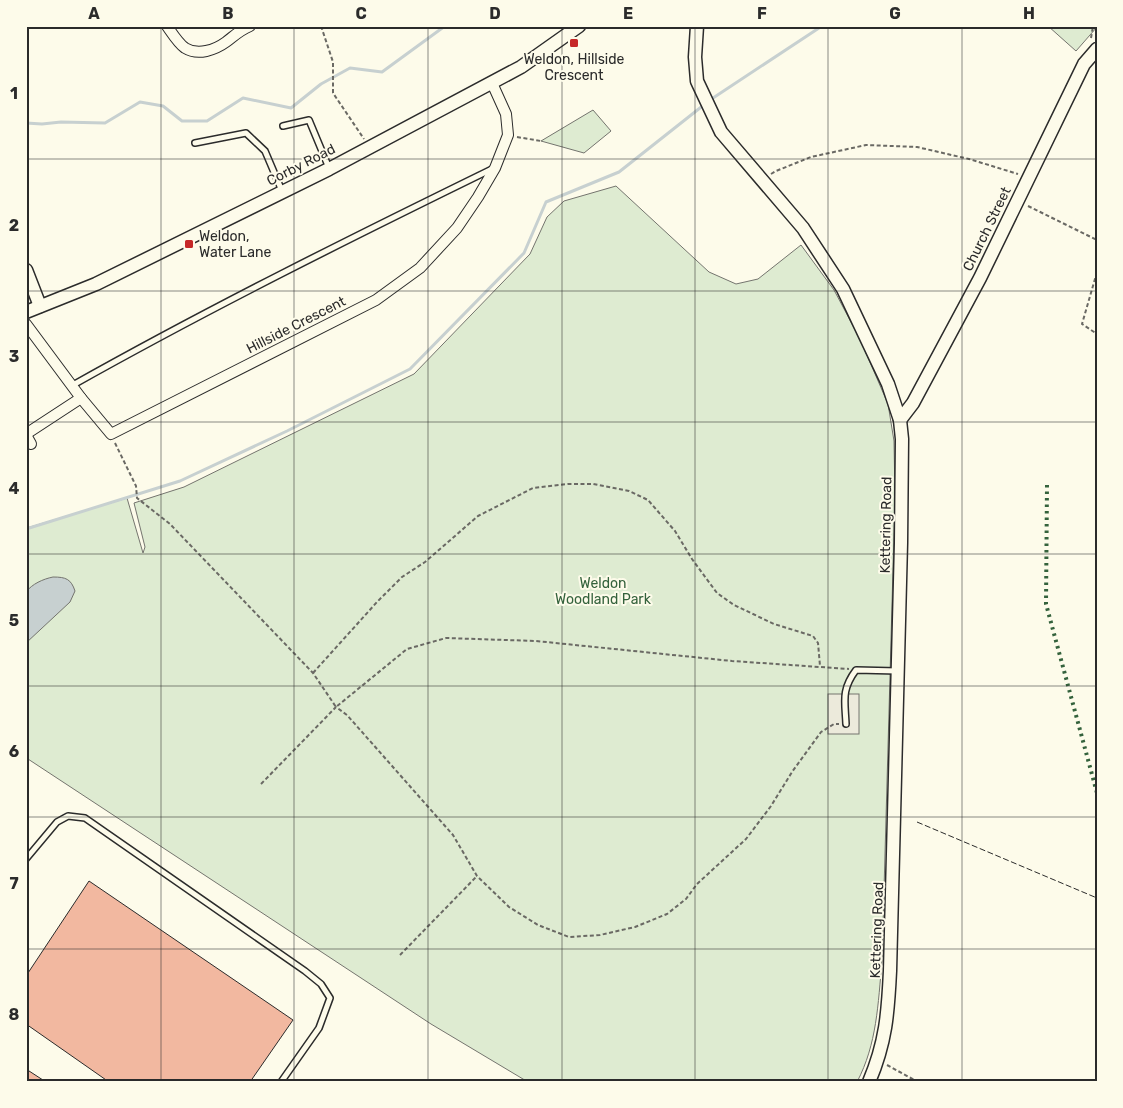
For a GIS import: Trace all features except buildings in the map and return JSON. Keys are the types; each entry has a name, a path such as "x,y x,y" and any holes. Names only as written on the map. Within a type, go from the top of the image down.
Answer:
{"street":[{"path":"167,26 185,48 198,52 213,50 243,28 250,26"},
{"name":"Corby Road","path":"26,312 96,284 329,168 492,83 544,53 580,26"},
{"name":"Kettering Road","path":"697,26 696,81 720,132 764,180 803,228 844,289 884,376 900,420 902,448 899,671 890,971 887,1024 878,1061 869,1082"},
{"name":"Church Street","path":"900,420 913,403 980,278 1084,64 1097,49"},
{"name":"Hillside Crescent","path":"111,434 376,300 420,268 451,234 478,197 495,168 508,135 506,114 492,83"},
{"path":"26,270 40,306"},
{"path":"26,324 81,398 111,434"},
{"path":"28,438 81,398"}],"lane":[{"path":"283,126 310,120 329,168"},
{"path":"195,143 246,133 265,151 282,192"},
{"path":"73,385 153,341 495,168"},
{"path":"846,724 844,695 847,681 856,670 899,671"},
{"path":"26,859 56,822 68,816 85,818 305,970 322,984 330,998 319,1028 281,1082"}],"path":[{"path":"322,26 333,62 333,93 369,147"},
{"path":"508,135 541,141"},
{"path":"764,180 776,171 811,157 866,145 916,147 969,159 1028,178"},
{"path":"1017,201 1097,240"},
{"path":"1097,272 1082,324 1097,334"},
{"path":"111,434 136,486 137,498 170,524 313,673 336,707 347,715 453,835 477,876 509,907 538,925 569,937 600,935 636,927 667,914 686,899 697,884 746,839 771,806 792,772 821,732 834,724 846,724"},
{"path":"313,673 402,577 425,562 478,516 533,488 568,484 593,484 629,491 648,500 675,531 692,559 717,593 734,604 774,624 813,636 818,643 820,666"},
{"path":"262,784 336,707 407,649 446,638 536,641 732,661 856,670"},
{"path":"400,955 477,876"},
{"path":"878,1061 918,1082"}],"green space":[{"path":"1048,26 1097,26 1097,27 1076,51"},
{"path":"593,110 611,131 584,153 541,141"},
{"name":"Weldon Woodland Park","path":"616,186 709,272 736,284 758,279 801,245 834,290 860,339 888,404 894,441 895,497 882,961 873,1038 864,1068 857,1082 528,1082 431,1024 28,759 26,761 27,528 127,498 143,553 145,547 134,503 184,487 414,374 530,254 547,217 564,201"}],"shaded area":[{"path":"53,577 67,580 72,584 75,591 70,602 26,643 26,592 38,582"},
{"path":"828,694 859,694 859,734 828,734"}],"waterway":[{"path":"26,123 105,123 140,102 163,106 182,121 207,121 243,98 291,108 321,84 350,68 382,72 445,26"},
{"path":"710,100 822,26"},
{"path":"26,529 180,481 287,431 410,369 524,253 546,202 619,172 705,104"}],"hedge":[{"path":"1047,485 1046,604 1097,793"}],"fence":[{"path":"917,822 1097,898"}],"place":[{"name":"Weldon, Hillside Crescent","path":"574,43"},
{"name":"Weldon, Water Lane","path":"189,244"}]}
